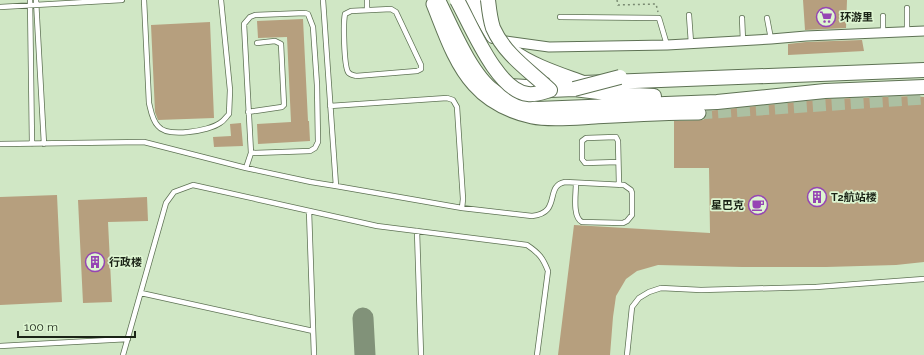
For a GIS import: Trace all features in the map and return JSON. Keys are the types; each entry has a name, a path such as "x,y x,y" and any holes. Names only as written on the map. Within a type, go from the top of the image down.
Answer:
{"main road":[{"path":"432,0 447,38 462,68 484,95 505,108 533,117 561,119 699,113"},
{"path":"438,0 471,65 484,82 494,91 513,102 537,109 717,102 825,91 924,87"},
{"path":"458,0 491,64 504,81 529,95 620,78 738,70 924,62"},
{"path":"488,0 493,27 504,48 532,76 550,90"},
{"path":"475,5 473,33 476,58 484,82"},
{"path":"475,5 495,39 520,57 579,86 615,94 652,96 924,83"},
{"path":"484,82 496,85 526,87 579,86 924,70"}],"street":[{"path":"495,39 549,46 667,45 806,36 924,31"}],"lane":[{"path":"0,7 30,3 122,0"},
{"path":"144,0 149,103 152,114 158,128 169,132 182,133 198,131 220,124 229,114 230,90 221,0"},
{"path":"323,0 336,186"},
{"path":"367,0 367,10"},
{"path":"30,3 32,144"},
{"path":"36,3 44,144"},
{"path":"907,8 907,32"},
{"path":"391,9 396,12 421,65 420,70 356,76 347,71 345,55 345,14 351,10 367,10 391,9"},
{"path":"246,168 251,153 244,24 250,17 255,15 308,14 314,27 318,142 315,148 310,151 251,153"},
{"path":"688,16 691,43"},
{"path":"883,16 883,33"},
{"path":"560,17 659,18 667,45"},
{"path":"742,18 743,41"},
{"path":"767,18 771,39"},
{"path":"248,112 282,107 284,105 281,44 278,41 257,43"},
{"path":"330,106 447,98 453,100 457,107 463,198 462,208"},
{"path":"618,162 585,163 582,159 582,141 586,138 616,137 618,141 619,185"},
{"path":"0,144 144,142 246,168 311,182 462,208 538,215 549,208 557,185 565,182 619,185 627,186 632,193 632,215 623,223 579,221 576,214 576,183"},
{"path":"123,355 166,203 174,192 193,185 377,226 527,245 543,258 548,271 537,355"},
{"path":"309,211 314,355"},
{"path":"417,231 421,355"},
{"path":"627,355 632,307 639,298 649,292 661,288 700,290 816,287 924,278"},
{"path":"141,293 313,331"},
{"path":"0,346 128,339"}],"path":[{"path":"617,0 618,5 656,4 659,18"}],"building":[{"path":"803,0 847,0 846,28 805,30"},
{"path":"303,19 310,141 258,144 257,124 291,122 287,37 258,38 257,21"},
{"path":"210,22 214,118 158,120 155,112 151,25"},
{"path":"862,40 864,51 788,55 788,44"},
{"name":"T2航站楼","path":"914,96 924,97 924,262 896,265 826,267 658,265 637,271 626,279 616,296 610,355 558,355 574,225 710,233 709,168 674,168 674,121 703,120 706,117 707,111 826,99"},
{"path":"241,123 243,146 214,147 213,137 231,136 230,124"},
{"path":"57,195 62,302 0,305 0,197"},
{"name":"行政楼","path":"147,197 148,221 108,222 112,302 83,303 78,200"}],"taxiway":[{"path":"363,318 365,355"}],"tunnel":[{"path":"699,113 924,98"}],"place":[{"name":"环游里","path":"826,17"},
{"name":"T2航站楼","path":"817,197"},
{"name":"星巴克","path":"758,205"},
{"name":"行政楼","path":"95,262"}]}
